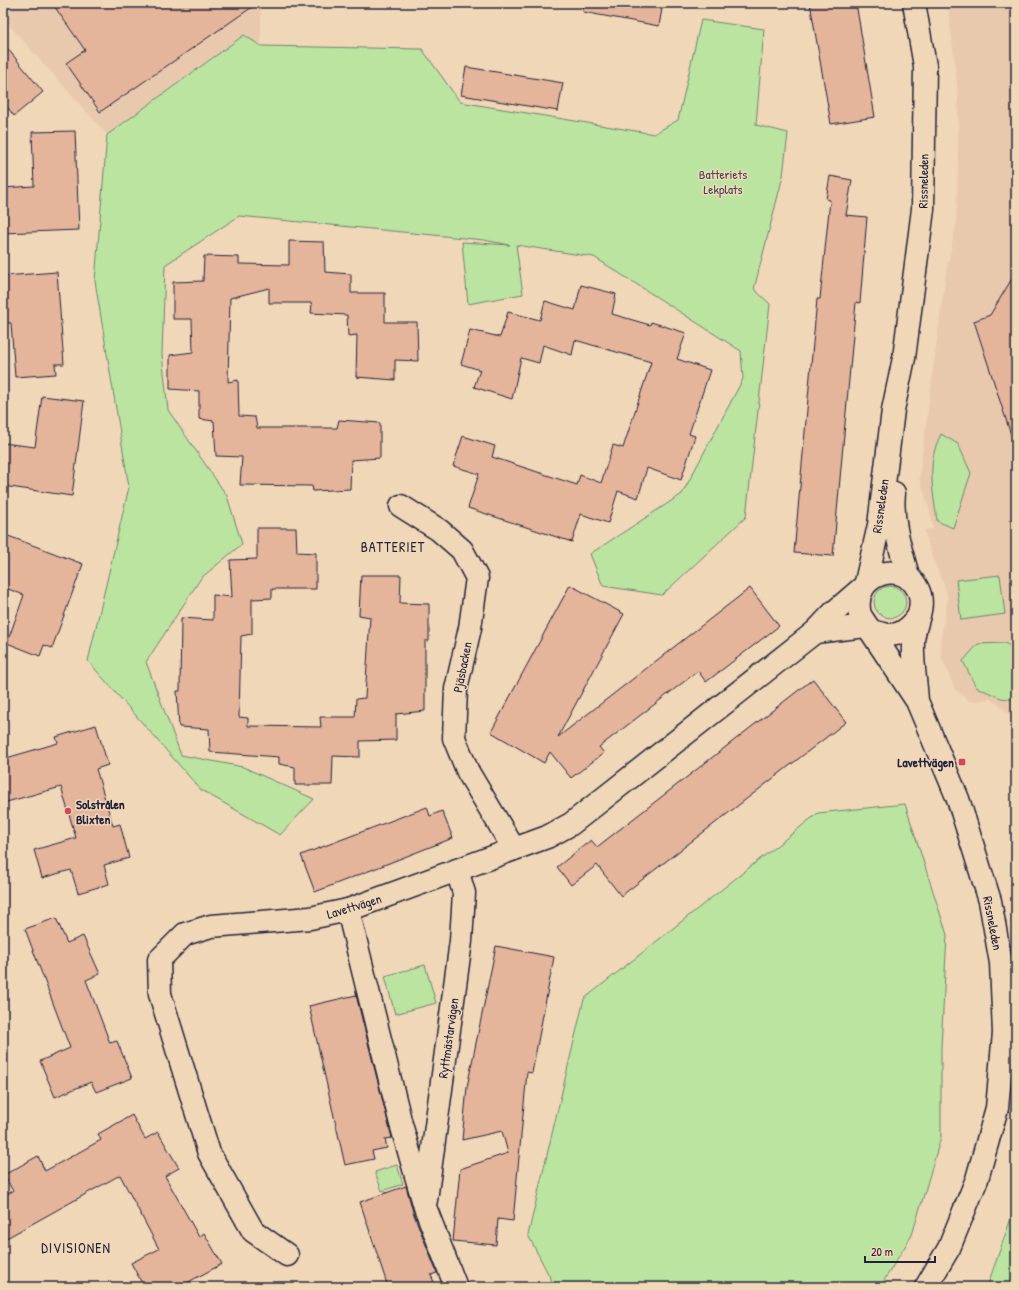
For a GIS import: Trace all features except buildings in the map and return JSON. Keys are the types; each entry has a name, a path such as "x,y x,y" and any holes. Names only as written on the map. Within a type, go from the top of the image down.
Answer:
{"street":[{"name":"Rissneleden","path":"914,3 925,66 923,209 904,358 893,410 878,524 864,585 858,598 858,609 869,629 918,701 958,799 990,901 1001,963 1004,1033 997,1108 977,1179 949,1248 926,1287"},
{"name":"Rissneleden","path":"904,358 902,412 892,505 895,525 909,579 920,594 921,605 912,642 918,701"},
{"name":"Pjäsbacken","path":"401,506 439,530 462,550 477,578 470,628 456,689 454,738 468,772 514,849"},
{"path":"864,585 875,575 886,572 900,574 909,579"},
{"name":"Lavettvägen","path":"287,1255 253,1231 210,1153 160,994 159,960 185,934 211,926 310,918 348,910 547,837 571,824 815,632 834,612 864,585"},
{"path":"815,632 869,629 885,635 896,635 906,631 918,617"},
{"name":"Ryttmästarvägen","path":"425,1207 461,941 464,893 457,870"},
{"name":"Ryttmästarvägen","path":"348,910 401,1124 425,1207 456,1287"}],"shaded area":[{"path":"3,3 261,3 261,46 243,35 107,135 3,18"},
{"path":"948,3 1016,3 1016,717 1013,718 1000,705 990,699 971,702 955,689 942,658 940,642 948,599 924,530 933,529 929,507 919,478 945,279 956,224 958,94"}],"green space":[{"name":"Batteriets Lekplats","path":"701,20 764,29 756,125 788,133 783,176 754,289 770,304 746,517 662,595 603,586 590,554 682,494 743,379 741,351 594,257 516,245 523,294 468,304 462,242 510,245 484,240 239,216 165,265 162,354 168,410 227,496 242,544 201,578 146,662 181,755 243,767 314,799 280,835 201,790 88,661 129,487 95,281 107,135 244,35 261,46 422,49 460,102 654,134 678,120"},
{"path":"941,434 958,444 971,473 953,528 937,521 934,498 932,477 933,455"},
{"path":"1000,575 1005,614 961,620 956,580"},
{"path":"890,586 896,587 903,593 906,602 905,608 899,615 890,618 884,617 877,611 874,602 875,596 881,589"},
{"path":"1005,643 1016,650 1016,700 1001,698 976,687 963,661 978,644"},
{"path":"905,804 947,935 941,1047 941,1137 912,1235 880,1287 555,1287 528,1235 584,999 818,813"},
{"path":"425,965 436,1003 395,1014 385,976"},
{"path":"397,1165 403,1184 382,1191 375,1172"},
{"path":"1016,1204 1016,1287 987,1287"}],"place":[{"name":"Lavettvägen","path":"962,762"},
{"name":"Solstrålen Blixten","path":"68,811"}],"district":[{"name":"BATTERIET","path":"393,546"},
{"name":"DIVISIONEN","path":"76,1247"}]}
